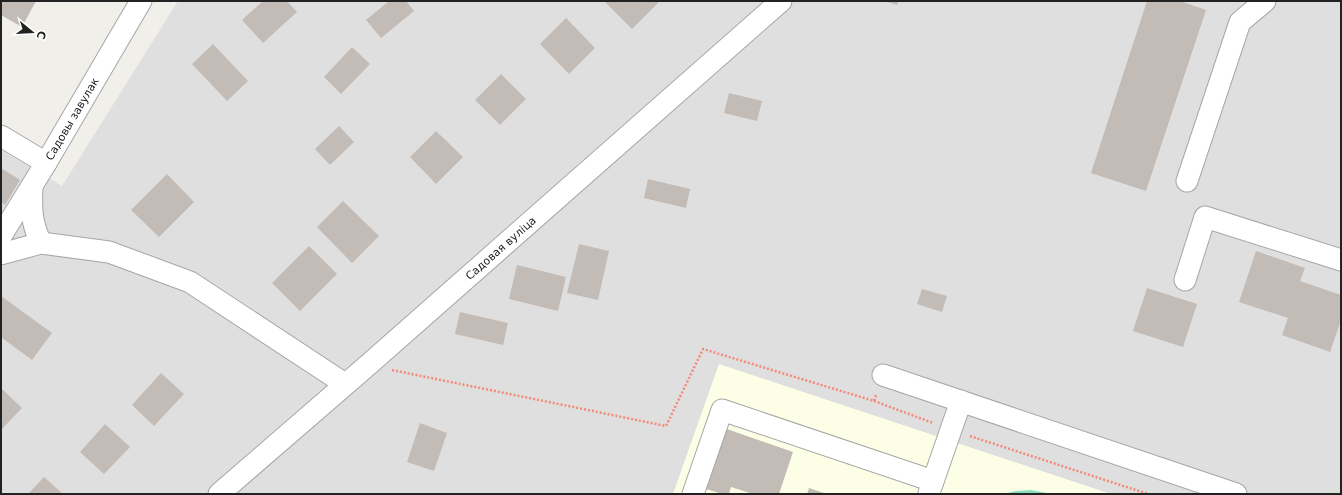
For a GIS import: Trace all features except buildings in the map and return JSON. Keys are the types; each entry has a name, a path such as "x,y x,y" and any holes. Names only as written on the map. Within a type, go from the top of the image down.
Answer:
{"street":[{"name":"Садовы завулак","path":"1,236 46,163 141,1"},
{"name":"Садовая вуліца","path":"219,494 368,365 781,1"},
{"path":"1187,181 1240,22 1265,1"},
{"path":"1,136 46,163"},
{"path":"32,186 31,213 34,230 41,243"},
{"path":"1185,280 1205,217 1341,260"},
{"path":"1,254 41,243 108,252 190,282 345,384"},
{"path":"883,375 1236,494"},
{"path":"693,494 722,410 931,487 961,401"}],"path":[{"path":"368,365 666,426 703,349 874,401 951,430 1148,494"},
{"path":"874,401 883,375"}],"shaded area":[{"path":"178,1 1341,1 1341,494 1,494 1,150 62,186"},
{"path":"719,364 1111,494 673,494"}],"green space":[{"path":"1031,490 1052,494 1002,494 1016,491"}]}
